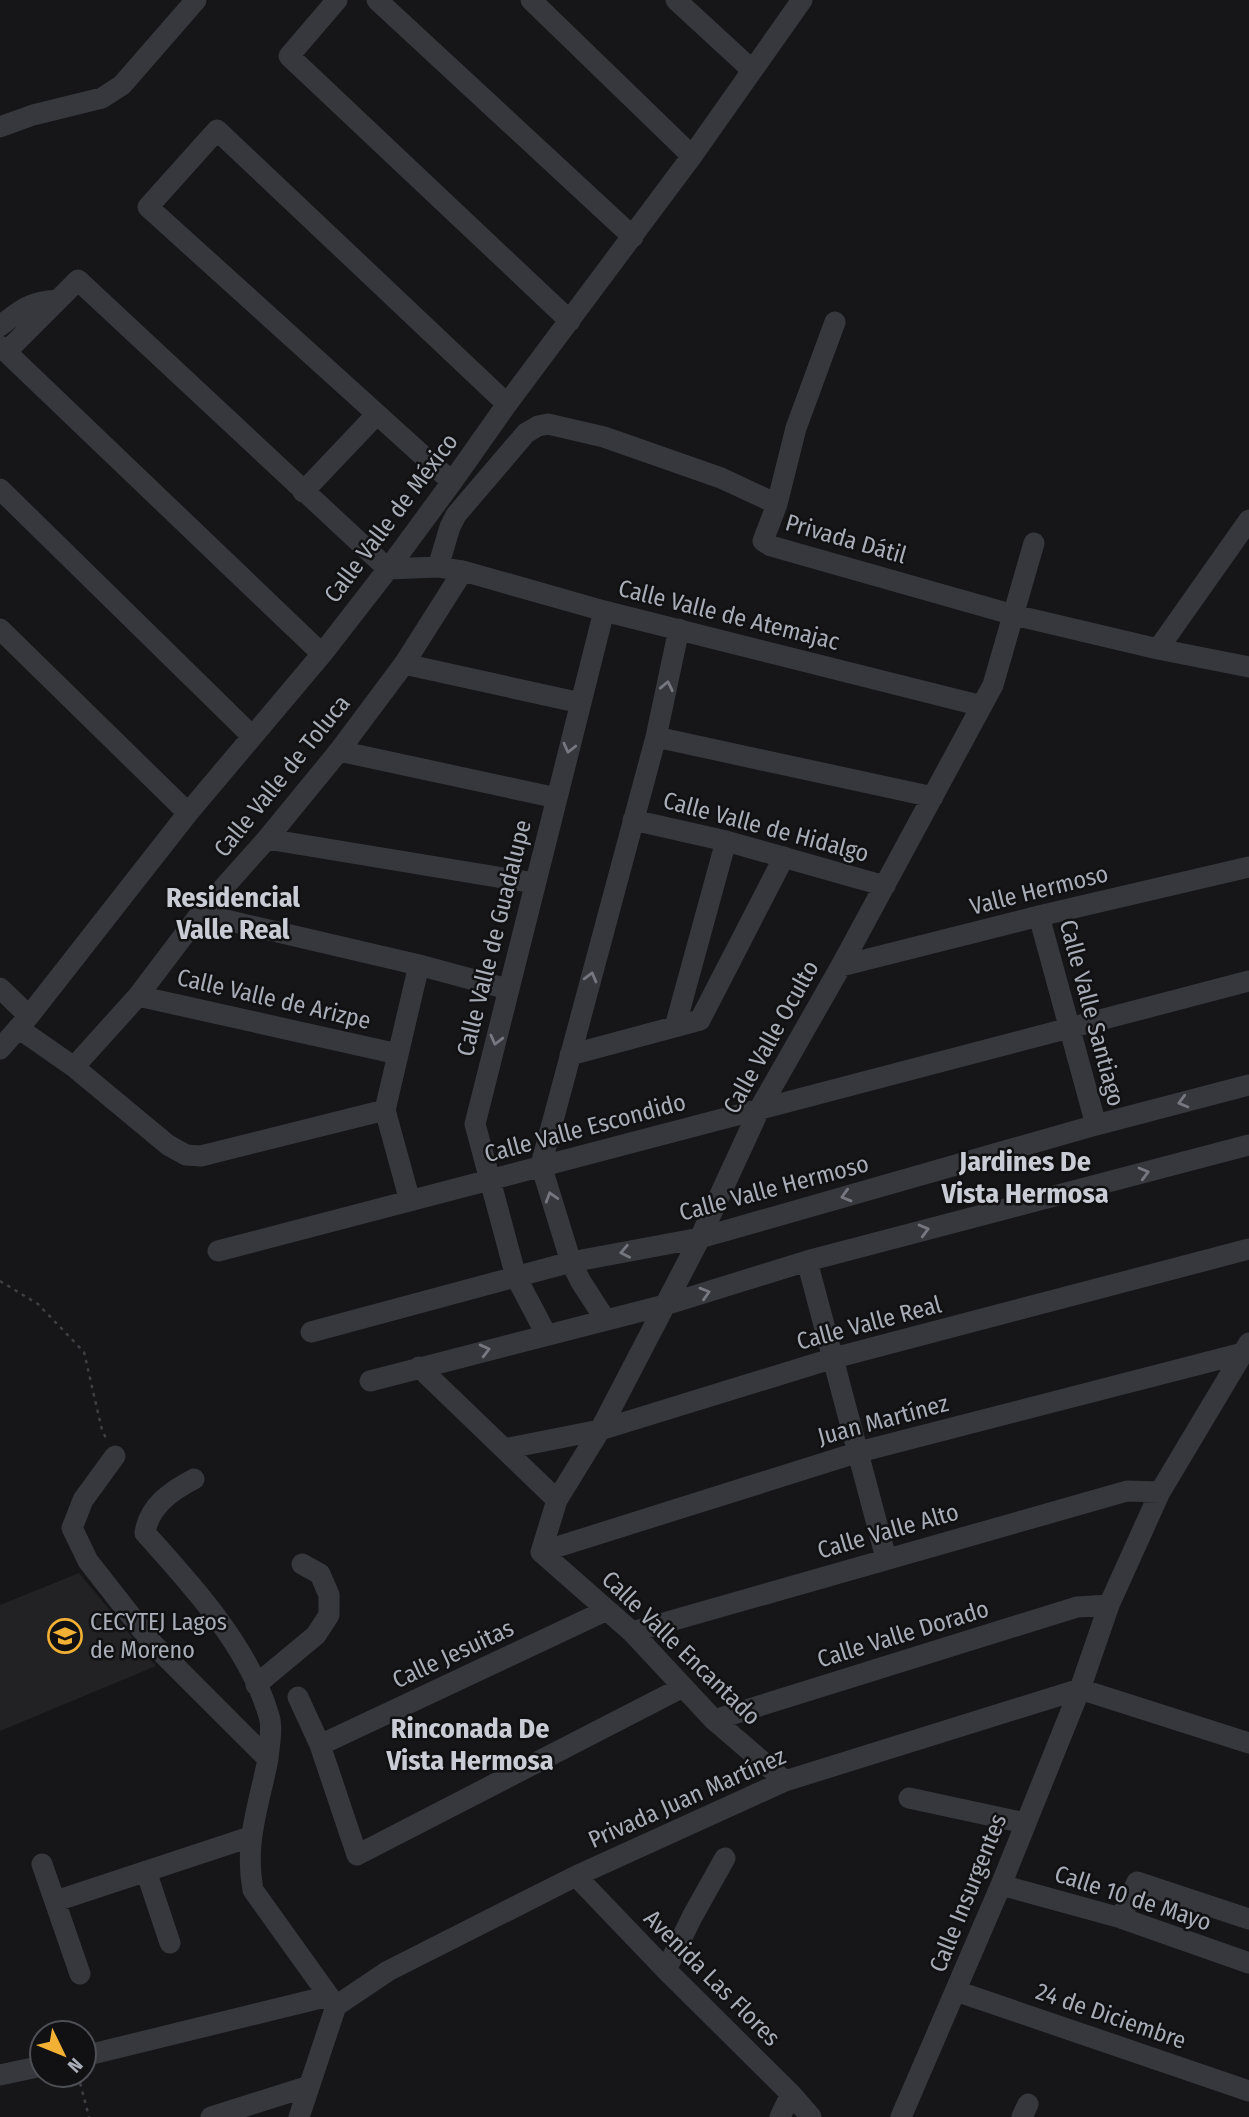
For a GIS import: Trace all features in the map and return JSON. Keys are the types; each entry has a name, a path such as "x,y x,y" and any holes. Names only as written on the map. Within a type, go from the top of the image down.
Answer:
{"street":[{"path":"0,127 33,115 102,98 122,85 196,0"},
{"path":"337,0 289,56 570,321"},
{"path":"377,0 633,237"},
{"path":"531,0 692,156"},
{"path":"676,0 752,69"},
{"name":"Calle Valle de México","path":"0,1049 188,813 322,654 388,569 692,156 802,0"},
{"path":"452,482 148,208 218,130 507,404"},
{"path":"322,654 3,349 78,280 388,569"},
{"path":"0,326 26,306 39,301 58,300"},
{"path":"777,504 796,428 835,322"},
{"path":"303,492 377,414"},
{"name":"Privada Dátil","path":"438,567 456,515 526,433 548,424 604,437 722,478 777,504 763,541 771,546 1014,615 1249,667"},
{"path":"0,489 252,736"},
{"path":"1158,649 1249,520"},
{"name":"Calle Valle Oculto","path":"541,1552 557,1500 600,1430 700,1238 760,1108 841,966 993,685 1034,543"},
{"name":"Calle Valle de Atemajac","path":"388,569 438,567 463,571 604,611 982,706"},
{"name":"Calle Valle de Toluca","path":"74,1068 138,996 200,914 340,751 404,664 463,571"},
{"name":"Calle Valle de Guadalupe","path":"546,1334 516,1277 475,1124 604,611"},
{"path":"0,629 188,813"},
{"path":"605,1319 571,1262 541,1166 656,737 679,629"},
{"path":"404,664 581,703"},
{"path":"656,737 933,797"},
{"path":"340,751 557,798"},
{"name":"Calle Valle de Hidalgo","path":"633,820 726,841 885,886"},
{"path":"267,839 534,883"},
{"path":"675,1027 726,841"},
{"path":"570,1055 700,1020 784,857"},
{"name":"Valle Hermoso","path":"841,966 1038,916 1249,867"},
{"path":"200,914 419,965 508,989"},
{"name":"Calle Valle Santiago","path":"1038,916 1096,1125"},
{"path":"410,1201 385,1110 419,965"},
{"name":"Calle Valle Escondido","path":"218,1251 1249,981"},
{"path":"0,988 24,1022 74,1068 168,1145 186,1155 201,1156 385,1110"},
{"name":"Calle Valle de Arizpe","path":"138,996 398,1055"},
{"name":"Calle Valle Hermoso","path":"312,1332 571,1262 700,1238 1096,1125 1249,1085"},
{"path":"370,1381 665,1305 807,1261 1249,1145"},
{"name":"Calle Valle Real","path":"504,1449 600,1430 834,1358 1249,1249"},
{"path":"807,1261 886,1558"},
{"name":"Juan Martínez","path":"541,1552 859,1452 1246,1348"},
{"name":"Calle Insurgentes","path":"901,2117 1001,1885 1080,1689 1109,1605 1160,1492 1246,1348"},
{"path":"419,1367 557,1500"},
{"path":"115,1456 83,1500 72,1528 88,1561 153,1644 268,1759"},
{"path":"194,1479 173,1491 147,1518 145,1533 219,1618 256,1685 270,1718 268,1759 250,1837 253,1890 333,2001 299,2117"},
{"name":"Calle Valle Alto","path":"632,1632 1127,1492 1160,1492"},
{"name":"Calle Valle Encantado","path":"541,1552 632,1632 714,1720 785,1781"},
{"path":"256,1685 316,1635 329,1615 329,1595 320,1574 302,1564"},
{"name":"Calle Valle Dorado","path":"714,1720 1077,1607 1109,1605"},
{"name":"Calle Jesuitas","path":"320,1745 607,1610"},
{"path":"298,1697 320,1745 357,1855 683,1687"},
{"path":"1080,1689 1249,1743"},
{"name":"Privada Juan Martínez","path":"98,2053 333,2001 576,1876 785,1781 1080,1689"},
{"path":"909,1798 1025,1823"},
{"path":"56,1901 250,1837"},
{"path":"666,1970 725,1858"},
{"path":"42,1864 80,1974"},
{"path":"146,1871 170,1943"},
{"name":"Avenida Las Flores","path":"576,1876 791,2094 810,2117"},
{"path":"1122,1918 1137,1882 1249,1919"},
{"name":"Calle 10 de Mayo","path":"1001,1885 1122,1918 1249,1963"},
{"name":"24 de Diciembre","path":"956,1991 1249,2091"},
{"path":"0,2075 28,2069"},
{"path":"211,2117 309,2086"},
{"path":"780,2117 791,2094"}],"path":[{"path":"0,1281 37,1304 84,1352 102,1430 115,1456"},
{"path":"82,2089 89,2117"}],"shaded area":[{"name":"CECYTEJ Lagos de Moreno","path":"79,1573 156,1666 0,1731 0,1605"}],"place":[{"name":"CECYTEJ Lagos de Moreno","path":"65,1636"}],"district":[{"name":"Residencial Valle Real","path":"233,913"},
{"name":"Jardines De Vista Hermosa","path":"1025,1177"},
{"name":"Rinconada De Vista Hermosa","path":"470,1744"}]}
